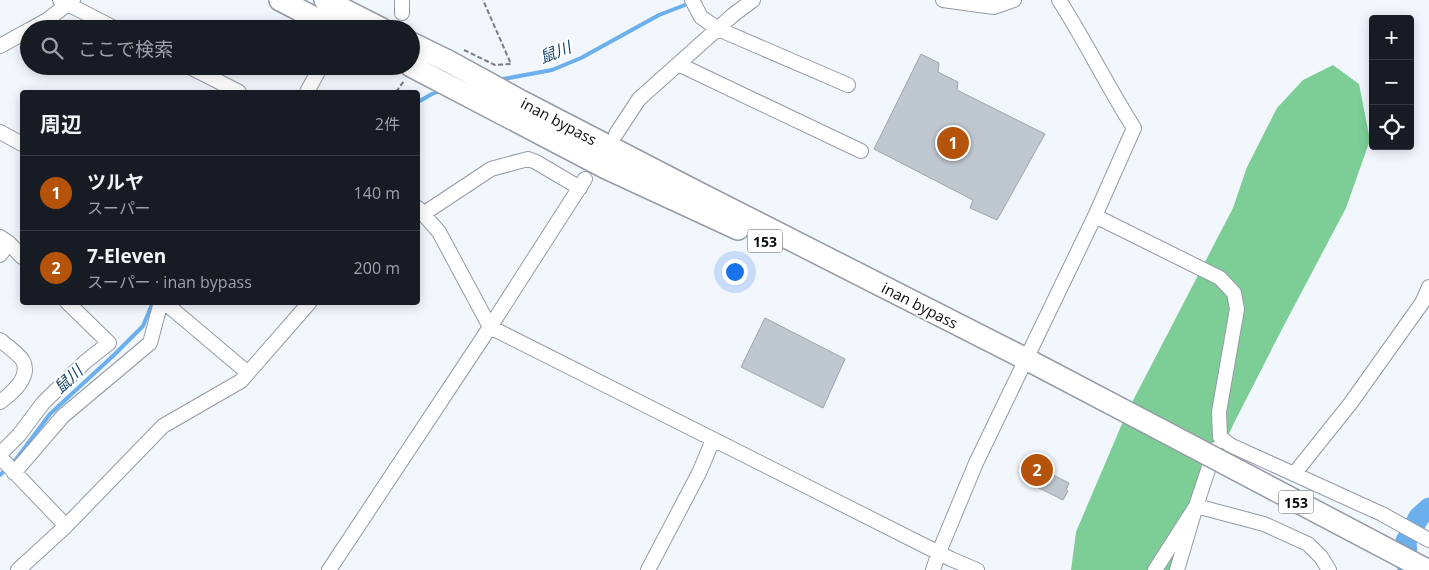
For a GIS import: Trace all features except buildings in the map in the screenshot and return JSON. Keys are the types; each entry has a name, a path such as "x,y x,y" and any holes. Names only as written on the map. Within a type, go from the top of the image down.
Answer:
{"highway":[{"path":"280,0 346,18"},
{"path":"325,0 346,18"},
{"name":"inan bypass","path":"420,47 448,61 513,108"},
{"name":"inan bypass","path":"420,70 513,108 692,190 1163,436 1414,570"},
{"name":"inan bypass","path":"1163,436 1427,570"}],"street":[{"path":"692,0 701,17 718,29 848,85"},
{"path":"616,134 639,99 753,0"},
{"path":"943,0 994,7 1014,0"},
{"path":"933,570 938,552 976,463 1095,216 1134,128 1059,0"},
{"path":"47,20 67,1 100,20"},
{"path":"0,46 20,35"},
{"path":"678,64 861,151"},
{"path":"205,75 232,90"},
{"path":"308,90 316,75"},
{"path":"0,132 20,143"},
{"path":"329,570 583,184 528,159 491,169 420,210"},
{"path":"420,212 439,232 490,327 951,559 977,570"},
{"path":"1095,216 1220,278 1234,293 1237,309 1219,412 1220,437 1196,506 1177,570"},
{"path":"0,255 5,240 20,255"},
{"path":"1294,474 1350,404 1422,303 1429,287"},
{"path":"66,526 1,457 43,403 85,362 109,343 90,326 74,305"},
{"path":"14,472 63,416 150,343 162,305"},
{"path":"167,305 248,373"},
{"path":"18,570 66,526 163,426 241,381 307,305"},
{"path":"0,340 23,360 25,368 23,378 18,386 0,402"},
{"path":"1220,437 1230,445 1382,514 1429,540"},
{"path":"648,570 699,473 713,440"},
{"path":"1155,570 1196,506"},
{"path":"1196,506 1264,524 1308,544 1321,557 1329,570"}],"green space":[{"path":"1333,65 1359,84 1369,143 1346,208 1234,423 1196,506 1172,533 1172,570 1071,570 1076,532 1127,412 1233,208 1247,167 1277,108 1303,80"}],"waterway":[{"name":"鼠川","path":"498,80 552,70 581,58 659,15 690,3"},
{"name":"鼠川","path":"420,101 440,91"},
{"name":"鼠川","path":"0,475 14,462 50,414 143,326 152,305"},
{"path":"1408,570 1406,541 1419,517 1429,508"}],"place":[{"name":"ツルヤ","path":"953,143"},
{"name":"7-Eleven","path":"1037,470"}]}
